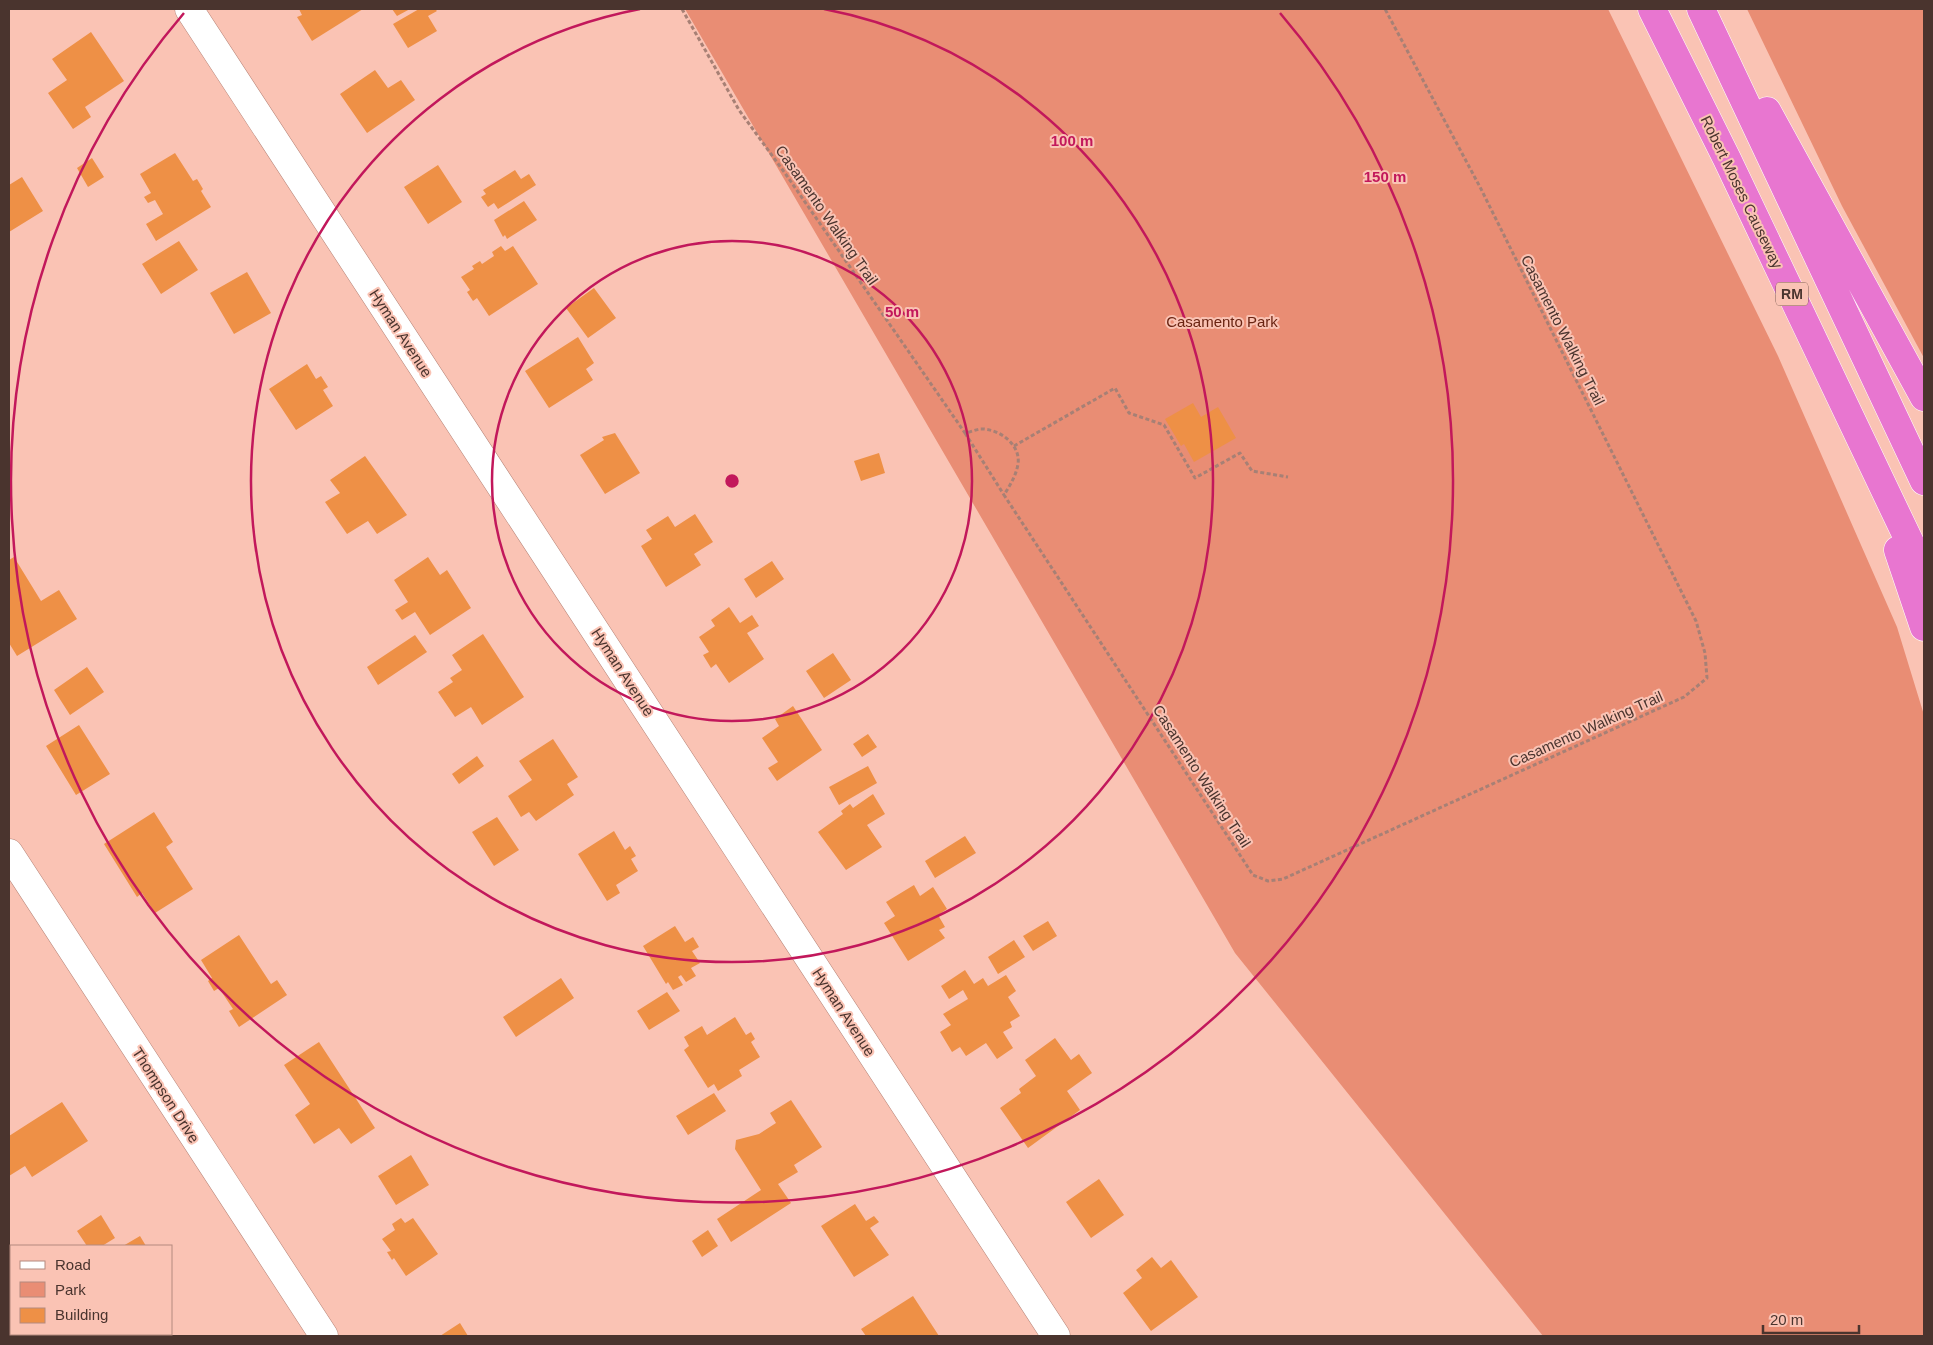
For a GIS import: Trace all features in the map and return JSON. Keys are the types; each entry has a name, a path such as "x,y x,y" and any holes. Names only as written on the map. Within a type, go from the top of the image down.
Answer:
{"highway":[{"name":"Robert Moses Causeway","path":"1652,9 1727,159 1857,430"},
{"path":"1701,9 1924,482"},
{"path":"1713,9 1803,179 1924,397"},
{"path":"1857,430 1924,572"},
{"path":"1857,430 1924,627"}],"street":[{"name":"Hyman Avenue","path":"189,9 1056,1336"},
{"name":"Thompson Drive","path":"9,853 324,1336"}],"path":[{"name":"Casamento Walking Trail","path":"682,9 739,110 788,176 965,433 1254,875 1268,881 1283,880 1684,697 1707,678 1705,652 1696,621 1480,188 1385,9"},
{"path":"1014,446 1115,388 1129,412 1164,425 1195,478 1240,453 1252,471 1288,477"},
{"path":"965,433 980,429 998,432 1014,446 1019,462 1014,479 1004,495"}],"green space":[{"name":"Casamento Park","path":"685,9 1608,9 1778,356 1897,627 1924,715 1924,1336 1543,1336 1235,953"},
{"path":"1747,9 1924,9 1924,358 1842,206"}],"building":[{"path":"299,9 363,9 312,41 297,17 302,15"},
{"path":"392,9 410,9 397,16"},
{"path":"419,9 435,9 437,11 428,16 437,31 408,48 393,24"},
{"path":"91,32 124,81 85,107 91,117 73,129 48,93 67,80 52,59"},
{"path":"375,70 388,88 401,80 415,100 367,133 340,94"},
{"path":"175,153 193,181 197,179 203,189 201,191 211,207 156,241 146,224 163,214 155,200 148,203 144,197 151,193 140,174"},
{"path":"92,158 104,177 88,187 77,168"},
{"path":"438,165 462,202 428,224 404,187"},
{"path":"515,170 521,179 529,174 536,185 498,209 494,203 488,207 481,197 486,194 483,190"},
{"path":"22,177 43,211 9,232 9,185"},
{"path":"524,201 537,220 507,239 505,235 503,237 494,220"},
{"path":"179,241 198,270 161,294 142,264"},
{"path":"501,246 505,251 513,246 538,284 489,316 477,298 473,301 467,292 470,290 461,277 474,269 472,266 480,261 482,264 494,256 492,252"},
{"path":"247,272 271,313 234,334 210,293"},
{"path":"594,288 616,318 588,338 566,308"},
{"path":"578,337 594,363 586,369 593,380 549,408 525,371"},
{"path":"307,364 316,379 321,376 328,387 323,390 333,406 296,430 269,389"},
{"path":"1193,403 1201,417 1218,407 1236,438 1194,462 1184,444 1181,446 1165,419"},
{"path":"615,433 640,473 605,494 580,455 604,440 602,437"},
{"path":"879,453 885,473 861,481 854,461"},
{"path":"365,456 407,515 377,534 368,521 347,534 325,502 340,493 330,480"},
{"path":"695,514 713,542 694,554 701,565 666,587 641,546 652,539 646,530 668,516 675,527"},
{"path":"14,557 41,601 59,590 77,619 17,656 9,643 9,560"},
{"path":"428,557 440,575 447,570 471,608 430,635 415,612 402,620 395,610 408,602 394,580"},
{"path":"772,561 784,579 756,598 744,579"},
{"path":"729,607 740,623 752,615 759,626 747,633 764,659 729,683 716,664 711,668 703,655 709,652 699,637 715,626 711,620"},
{"path":"483,634 524,697 482,725 471,707 455,717 438,692 453,682 450,678 462,670 452,655"},
{"path":"415,635 427,652 378,685 367,667"},
{"path":"833,653 851,680 824,698 806,671"},
{"path":"87,667 104,692 70,715 54,690"},
{"path":"793,706 822,750 777,781 768,768 778,762 762,738 779,726 775,719"},
{"path":"79,725 110,774 76,795 46,746"},
{"path":"868,734 877,747 862,757 853,744"},
{"path":"553,739 578,777 567,784 574,795 536,821 529,812 521,817 508,796 532,780 519,761"},
{"path":"477,756 484,766 459,784 452,774"},
{"path":"868,766 877,783 839,805 829,787"},
{"path":"873,794 885,814 867,825 882,847 846,870 818,832 843,814 841,811 850,804 853,808"},
{"path":"154,812 173,842 166,847 193,889 155,913 142,893 137,897 104,844"},
{"path":"497,817 519,850 494,866 472,832"},
{"path":"614,831 625,850 630,846 636,856 631,859 638,871 616,885 620,893 607,901 578,854"},
{"path":"965,836 976,853 935,878 925,861"},
{"path":"914,885 920,896 933,887 947,909 938,915 945,927 939,930 945,938 908,961 884,923 895,916 886,902"},
{"path":"1048,921 1057,936 1033,951 1023,936"},
{"path":"675,926 685,942 693,937 699,947 692,951 700,963 691,968 696,976 686,982 681,975 678,977 683,985 673,990 668,982 666,984 643,946"},
{"path":"239,935 271,984 277,980 287,995 239,1027 229,1011 233,1009 219,988 214,991 208,981 212,978 201,960"},
{"path":"1014,940 1025,957 998,974 988,957"},
{"path":"965,970 974,984 983,978 988,986 1006,975 1016,991 1008,997 1020,1016 1010,1022 1012,1027 1003,1032 1013,1048 997,1059 986,1043 966,1056 960,1047 952,1052 940,1032 951,1025 943,1014 968,999 963,990 949,999 941,986"},
{"path":"561,978 574,998 516,1037 503,1017"},
{"path":"667,992 680,1011 649,1030 637,1011"},
{"path":"735,1017 746,1035 751,1032 755,1039 751,1042 760,1057 739,1070 742,1076 718,1091 714,1084 708,1088 684,1050 689,1046 684,1037 702,1026 707,1035"},
{"path":"1055,1038 1071,1060 1079,1054 1092,1073 1067,1091 1080,1110 1028,1148 1000,1108 1021,1093 1019,1089 1036,1076 1025,1060"},
{"path":"319,1042 375,1128 351,1144 339,1128 314,1144 295,1115 310,1104 284,1065"},
{"path":"714,1093 726,1111 688,1135 676,1116"},
{"path":"791,1100 822,1147 794,1165 798,1172 778,1184 791,1203 731,1242 717,1219 761,1190 735,1149 736,1140 759,1134 776,1123 770,1113"},
{"path":"62,1102 88,1141 32,1177 25,1166 9,1176 9,1136"},
{"path":"411,1155 429,1185 396,1205 378,1176"},
{"path":"1099,1179 1124,1215 1091,1238 1066,1202"},
{"path":"855,1204 866,1221 874,1216 879,1222 870,1228 889,1255 854,1277 821,1226"},
{"path":"101,1215 115,1238 104,1245 86,1245 77,1231"},
{"path":"401,1218 405,1223 413,1218 438,1254 406,1276 394,1258 392,1260 387,1252 391,1251 382,1239 395,1230 392,1224"},
{"path":"708,1230 718,1246 702,1257 692,1241"},
{"path":"140,1236 145,1245 125,1245"},
{"path":"1152,1257 1161,1268 1171,1260 1198,1297 1151,1331 1123,1293 1142,1278 1136,1270"},
{"path":"913,1296 939,1336 866,1336 861,1329"},
{"path":"460,1323 468,1336 440,1336"}]}
